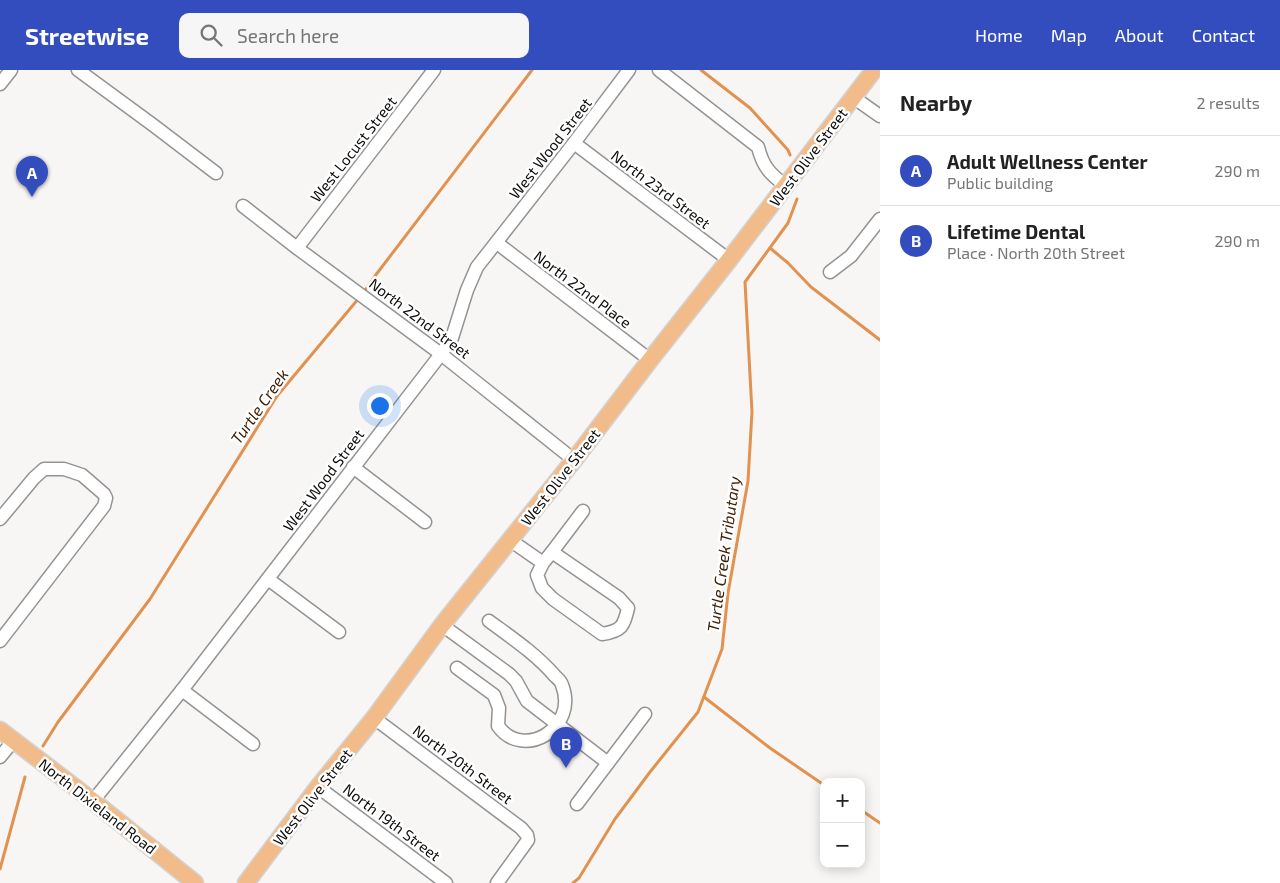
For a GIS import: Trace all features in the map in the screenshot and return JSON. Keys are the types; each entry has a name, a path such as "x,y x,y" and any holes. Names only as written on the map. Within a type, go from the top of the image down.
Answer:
{"main road":[{"name":"West Olive Street","path":"246,883 318,787 374,718 442,625 574,460 874,70"},
{"name":"North Dixieland Road","path":"0,730 93,801 195,883"}],"street":[{"path":"0,84 11,70"},
{"path":"78,70 216,173"},
{"name":"West Locust Street","path":"297,248 434,70"},
{"name":"West Wood Street","path":"93,801 182,690 441,354 452,338 467,290 477,267 629,70"},
{"path":"658,70 758,147 768,171 786,186"},
{"path":"853,97 880,116"},
{"name":"North 23rd Street","path":"574,143 729,260"},
{"name":"North 22nd Street","path":"243,206 441,354 574,460"},
{"path":"830,272 851,256 880,219"},
{"name":"North 22nd Place","path":"497,243 650,360"},
{"path":"353,467 425,522"},
{"path":"0,519 34,478 44,469 64,469 82,475 104,494 106,498 104,506 0,641"},
{"path":"552,552 619,598 628,608 624,622 614,632 602,634 553,599 542,588 537,575 544,563 552,552 583,511"},
{"path":"510,540 544,563"},
{"path":"268,579 338,632"},
{"path":"457,668 494,695 499,708 498,726 502,732 514,739 532,740 548,734 558,724 566,706 562,684 544,664 489,621"},
{"path":"442,625 508,674 516,681 527,701 608,763"},
{"path":"182,690 253,744"},
{"path":"577,804 645,714"},
{"name":"North 20th Street","path":"374,718 521,828 527,835 528,840 497,883"},
{"path":"0,757 14,740"},
{"name":"North 19th Street","path":"318,787 446,883"}],"waterway":[{"name":"Turtle Creek","path":"363,293 532,70"},
{"name":"Turtle Creek Tributary","path":"701,70 750,108 788,150 790,155"},
{"name":"Turtle Creek Tributary","path":"573,883 579,878 615,819 698,712 722,649 728,593 748,481 752,412 745,282 788,223 797,199"},
{"path":"770,248 788,263 811,287 880,340"},
{"name":"Turtle Creek","path":"43,746 58,722 150,599 277,396 359,298"},
{"path":"704,697 770,748 820,782"},
{"name":"Turtle Creek","path":"0,869 25,777"},
{"path":"865,813 880,823"}],"place":[{"name":"Adult Wellness Center","path":"32,197"},
{"name":"Lifetime Dental","path":"566,768"}]}
